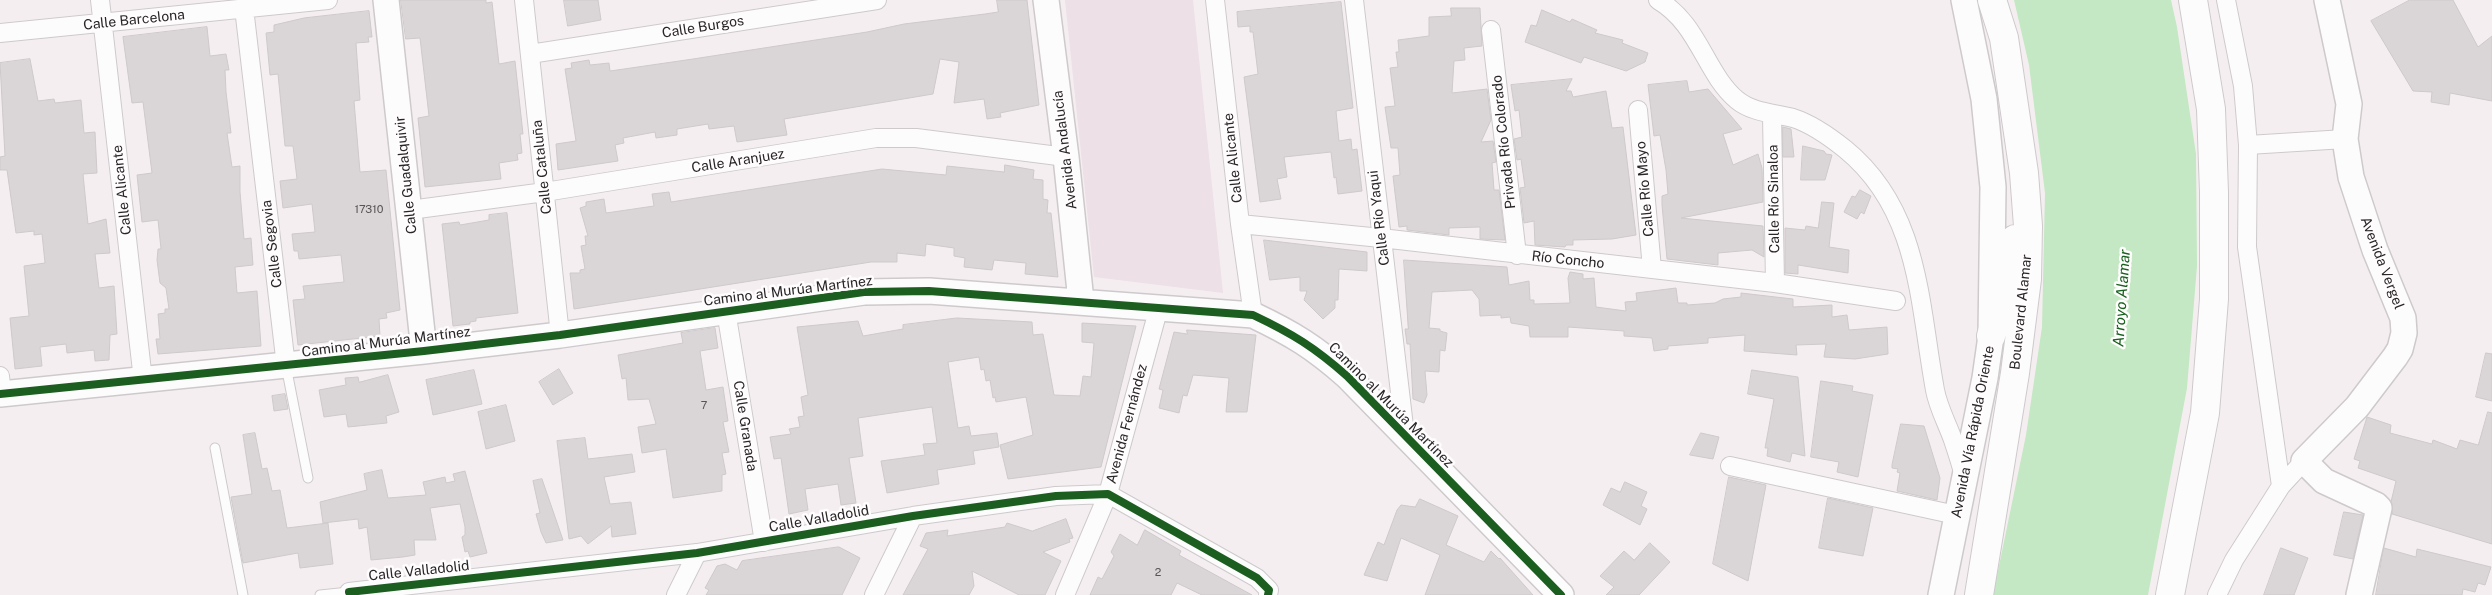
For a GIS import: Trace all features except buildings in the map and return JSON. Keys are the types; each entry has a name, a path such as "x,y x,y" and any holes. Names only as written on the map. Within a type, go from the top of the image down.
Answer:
{"highway":[{"name":"Boulevard Alamar","path":"1979,595 2015,373 2027,279 2028,226 2024,173 2004,38 1992,0"},
{"path":"2170,595 2205,413 2214,299 2214,192 2211,109 2193,0"},
{"path":"1992,336 2008,275 2024,173"}],"street":[{"name":"Calle Alicante","path":"100,0 143,380"},
{"name":"Calle Barcelona","path":"0,33 328,0"},
{"name":"Calle Guadalquivir","path":"386,0 424,351"},
{"name":"Calle Cataluña","path":"524,0 560,335"},
{"name":"Calle Burgos","path":"530,54 877,0"},
{"name":"Avenida Andalucía","path":"1046,0 1066,157 1081,301"},
{"name":"Calle Alicante","path":"1215,0 1240,224 1253,315"},
{"name":"Calle Río Yaqui","path":"1354,0 1405,435"},
{"path":"1658,0 1682,20 1700,45 1723,84 1736,99 1749,108 1772,115 1794,118 1817,129 1831,139 1876,180 1891,203 1908,249 1923,305 1936,392 1965,479"},
{"name":"Avenida Vía Rápida Oriente","path":"1941,595 1992,336 1993,186 1984,99 1964,0"},
{"path":"2226,0 2243,86 2248,145 2247,248 2281,486"},
{"name":"Avenida Vergel","path":"2217,595 2234,560 2281,486 2357,407 2395,357 2400,349 2404,333 2398,302 2375,250 2351,177 2344,139 2349,104 2327,0"},
{"name":"Calle Segovia","path":"244,8 286,366"},
{"name":"Privada Río Colorado","path":"1491,30 1516,254"},
{"name":"Calle Río Mayo","path":"1638,110 1652,269"},
{"name":"Calle Río Sinaloa","path":"1772,115 1775,283"},
{"name":"Calle Aranjuez","path":"410,210 545,192 876,138 916,138 1066,157"},
{"path":"2248,145 2344,139"},
{"name":"Río Concho","path":"1240,224 1381,238 1775,283 1896,301"},
{"name":"Camino al Murúa Martínez","path":"1,388 143,380 424,351 560,335 864,292 929,290 1253,315 1294,334 1319,351 1347,376 1561,595"},
{"name":"Avenida Fernández","path":"1065,595 1108,494 1159,307"},
{"name":"Calle Granada","path":"726,311 764,542"},
{"path":"2304,461 2324,481 2376,505 2378,508 2359,595"},
{"path":"1730,466 1956,515"},
{"path":"1108,494 1257,578 1268,592"},
{"name":"Calle Valladolid","path":"349,593 697,552 913,516 1056,496 1108,494"},
{"path":"874,595 913,516"},
{"path":"676,595 697,552"}],"lane":[{"name":"Calle Segovia","path":"286,366 308,478"},
{"path":"215,448 243,595"},
{"name":"Calle Valladolid","path":"320,595 349,593"}],"shaded area":[{"path":"1065,0 1193,0 1223,293 1094,277"}],"water":[{"name":"Arroyo Alamar","path":"2014,0 2171,0 2177,27 2196,154 2197,266 2187,388 2148,595 1993,595 2026,435 2042,327 2045,193 2029,65"}],"cycle path":[{"path":"0,394 424,351 560,335 864,292 929,291 1253,315 1303,342 1347,376 1561,595"},
{"path":"349,592 697,553 913,516 1056,496 1108,494 1257,578 1269,590 1268,595"}]}
